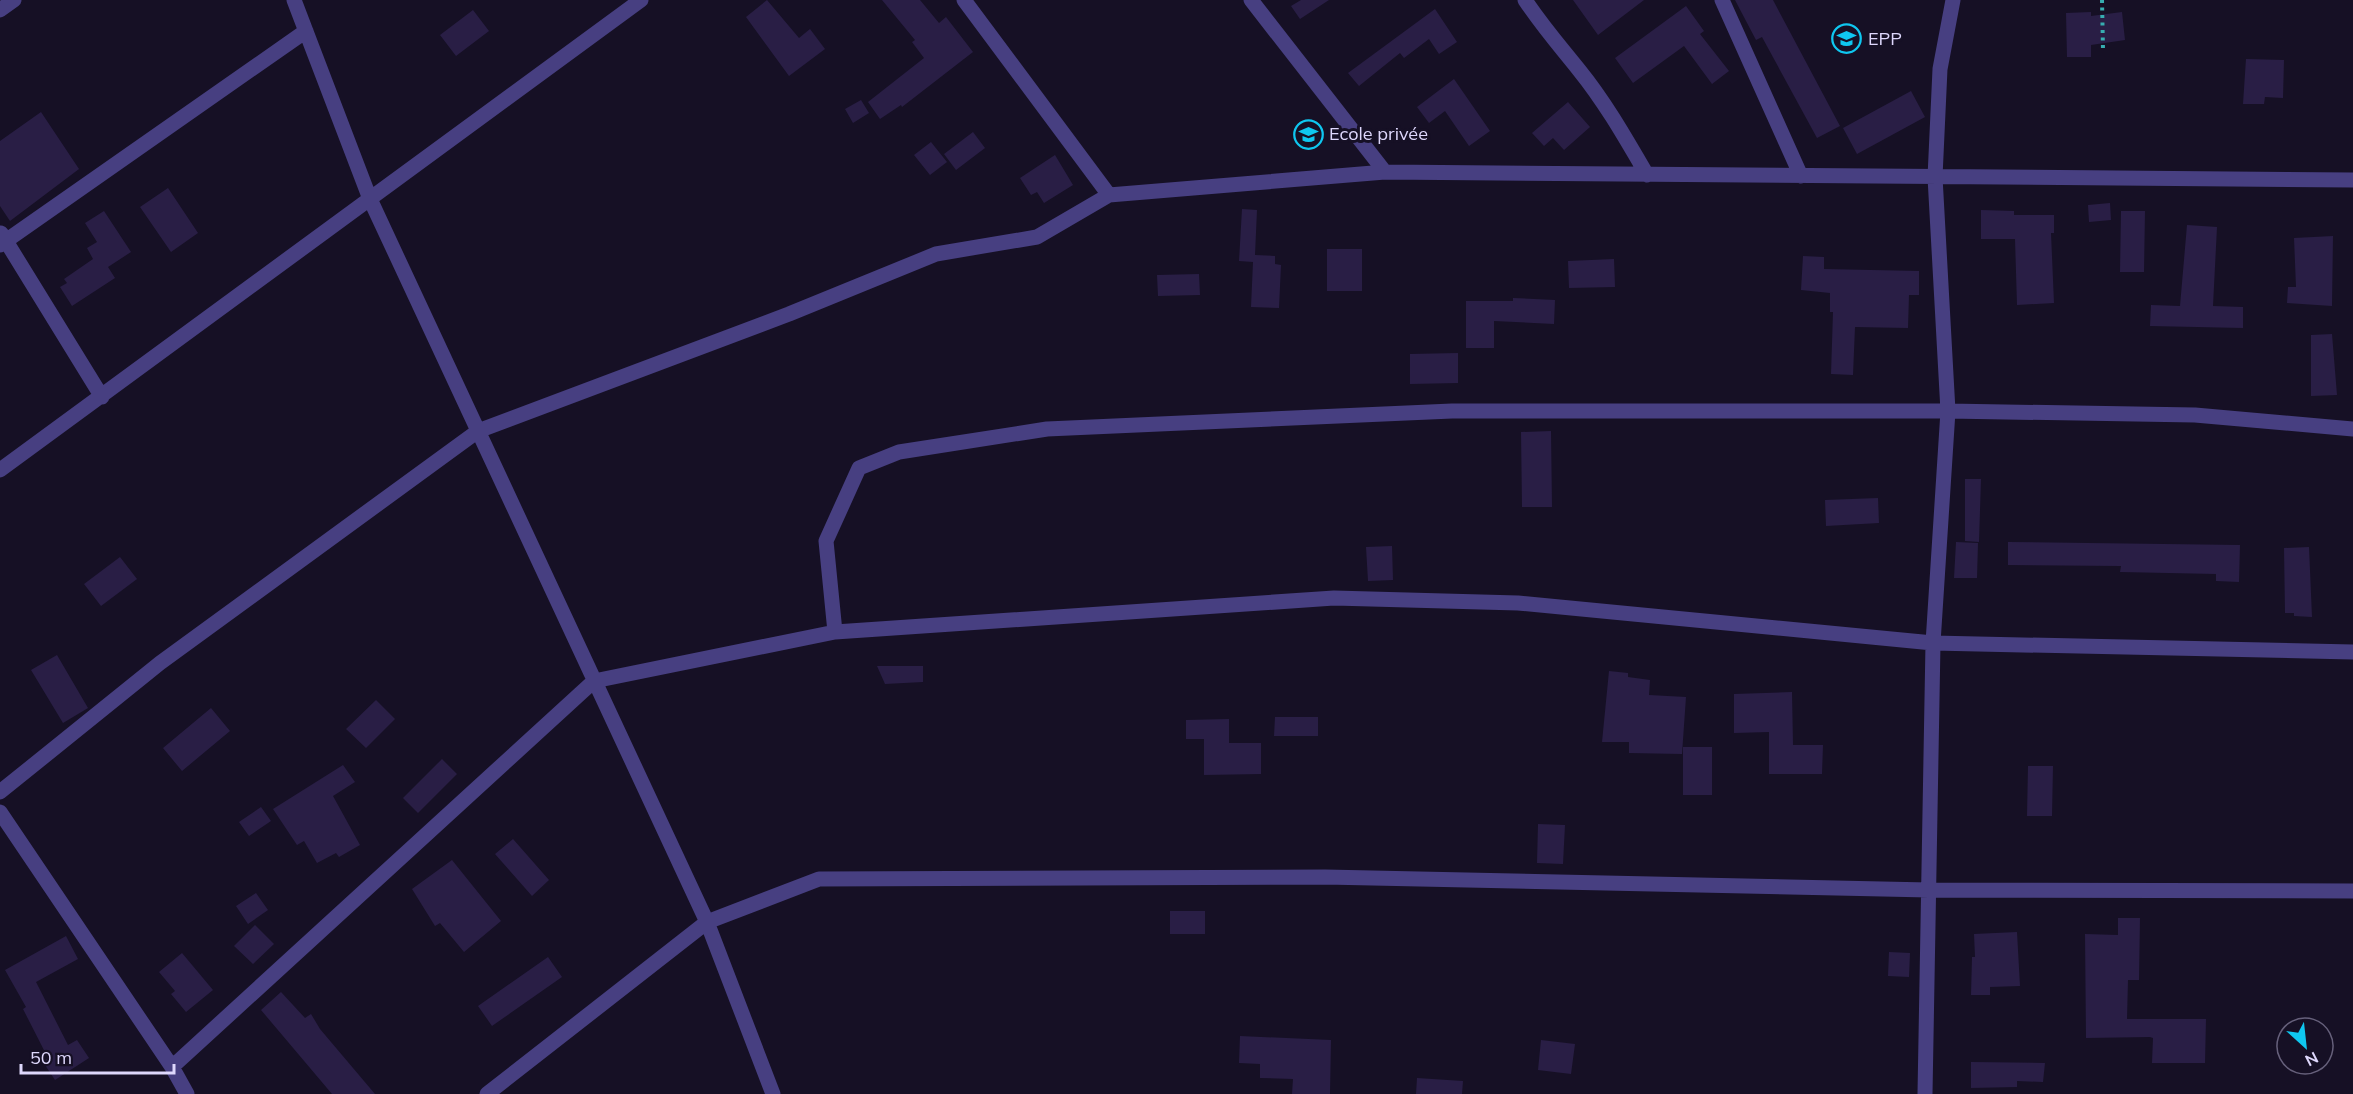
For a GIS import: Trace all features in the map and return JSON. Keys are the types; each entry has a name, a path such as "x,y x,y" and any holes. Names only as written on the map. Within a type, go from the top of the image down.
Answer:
{"street":[{"path":"0,10 14,0"},
{"path":"294,0 370,199 707,922 773,1094"},
{"path":"0,470 641,0"},
{"path":"964,0 1109,195"},
{"path":"1251,0 1385,172"},
{"path":"1526,0 1548,35 1579,70 1620,129 1647,175"},
{"path":"1722,0 1801,176"},
{"path":"1925,1094 1933,643 1948,411 1935,177 1940,69 1953,0"},
{"path":"102,397 2,239 306,31"},
{"path":"0,792 160,663 478,431 789,314 936,254 1037,237 1109,195 1385,172 2353,180"},
{"path":"835,632 826,541 859,468 899,452 1047,429 1452,411 1948,411 2195,415 2353,429"},
{"path":"172,1067 594,681 835,632 1334,598 1518,603 1933,643 2353,652"},
{"path":"0,812 172,1067 187,1094"},
{"path":"487,1094 707,922 819,879 1325,877 1929,890 2353,891"}],"path":[{"path":"2102,0 2103,50"}],"building":[{"path":"767,0 799,38 810,29 825,49 789,76 746,17"},
{"path":"882,0 920,0 939,23 946,17 973,52 902,107 901,105 880,119 868,102 924,58 912,42 915,40"},
{"path":"1301,0 1329,0 1300,19 1291,6"},
{"path":"1573,0 1644,0 1598,35"},
{"path":"1735,0 1773,0 1840,126 1817,138 1762,37 1756,40"},
{"path":"1686,6 1704,31 1700,34 1729,71 1712,84 1684,46 1633,83 1615,58"},
{"path":"1435,9 1457,42 1439,54 1429,39 1404,58 1400,53 1359,86 1348,73"},
{"path":"473,10 489,31 456,56 440,35"},
{"path":"2091,12 2091,16 2122,12 2125,40 2091,45 2091,57 2067,57 2066,13"},
{"path":"2246,59 2284,60 2283,98 2265,97 2264,104 2243,104"},
{"path":"1454,79 1490,131 1469,146 1445,111 1429,123 1417,107"},
{"path":"1911,91 1925,117 1857,154 1843,128"},
{"path":"861,100 869,113 853,123 845,109"},
{"path":"1568,102 1590,127 1564,150 1553,138 1544,146 1532,133"},
{"path":"41,112 79,169 10,221 0,206 0,141"},
{"path":"973,132 985,148 956,170 944,154"},
{"path":"931,142 947,162 930,175 914,155"},
{"path":"1055,155 1073,185 1044,203 1037,192 1031,195 1020,178"},
{"path":"168,188 198,233 171,252 140,207"},
{"path":"2110,203 2111,220 2089,222 2088,205"},
{"path":"1242,209 1257,210 1255,255 1275,256 1275,264 1281,265 1279,308 1251,307 1253,262 1239,261"},
{"path":"1981,210 2014,211 2014,215 2054,215 2054,233 2051,233 2054,303 2017,305 2015,239 1981,239"},
{"path":"104,211 131,252 108,267 115,278 72,306 60,287 67,283 64,279 93,259 87,248 97,242 85,223"},
{"path":"2121,211 2145,211 2144,272 2120,272"},
{"path":"2187,225 2217,227 2213,306 2243,307 2243,328 2150,326 2151,305 2180,306"},
{"path":"2333,236 2332,306 2287,303 2288,287 2296,287 2294,238"},
{"path":"1327,249 1362,249 1362,291 1327,291"},
{"path":"1803,256 1824,257 1824,269 1919,271 1919,295 1909,295 1908,328 1855,327 1853,375 1831,374 1833,312 1830,312 1830,293 1801,290"},
{"path":"1614,259 1615,287 1569,288 1568,261"},
{"path":"1199,274 1200,295 1158,296 1157,275"},
{"path":"1513,298 1555,300 1554,324 1494,321 1494,348 1466,348 1466,301 1513,301"},
{"path":"2332,334 2337,395 2311,396 2311,335"},
{"path":"1458,353 1458,383 1410,384 1410,354"},
{"path":"1551,431 1552,507 1522,507 1521,432"},
{"path":"1965,479 1981,479 1979,542 1965,541"},
{"path":"1878,498 1879,523 1826,526 1825,500"},
{"path":"1956,542 1978,543 1977,578 1954,578"},
{"path":"2008,542 2240,545 2239,582 2216,581 2216,574 2120,572 2121,566 2008,565"},
{"path":"1392,546 1393,580 1368,581 1366,547"},
{"path":"2309,547 2312,617 2294,616 2294,613 2285,613 2284,548"},
{"path":"120,557 137,579 101,606 84,584"},
{"path":"57,655 88,708 63,723 31,670"},
{"path":"877,666 923,666 923,682 885,684"},
{"path":"1609,671 1628,673 1628,677 1650,680 1649,695 1686,697 1682,754 1629,753 1629,742 1602,742"},
{"path":"1792,692 1793,745 1823,745 1822,774 1769,774 1769,732 1734,733 1734,694"},
{"path":"376,700 395,719 366,748 346,729"},
{"path":"211,708 230,731 182,771 163,748"},
{"path":"1275,717 1318,717 1318,736 1274,736"},
{"path":"1229,719 1229,743 1261,743 1261,774 1204,775 1204,739 1186,739 1186,720"},
{"path":"1683,747 1712,747 1712,795 1683,795"},
{"path":"442,759 457,774 418,813 403,798"},
{"path":"343,765 355,782 333,796 360,845 339,857 336,853 317,863 304,841 297,845 273,809"},
{"path":"2028,766 2053,766 2052,816 2027,816"},
{"path":"261,807 271,821 249,836 239,822"},
{"path":"1538,824 1565,825 1563,864 1537,863"},
{"path":"513,839 549,880 532,896 495,854"},
{"path":"452,860 501,921 464,952 440,923 435,926 412,889"},
{"path":"256,893 268,910 248,924 236,906"},
{"path":"1170,911 1205,911 1205,934 1170,934"},
{"path":"2118,918 2140,918 2139,980 2128,980 2127,1019 2206,1019 2205,1063 2152,1063 2153,1038 2150,1037 2086,1038 2085,934 2118,935"},
{"path":"255,925 274,944 253,964 234,946"},
{"path":"2017,932 2020,986 1990,987 1990,995 1971,995 1972,957 1975,957 1974,934"},
{"path":"66,936 78,959 36,982 68,1045 77,1040 89,1058 55,1080 43,1062 48,1058 23,1009 26,1007 5,970"},
{"path":"1889,952 1910,953 1909,977 1888,976"},
{"path":"182,953 213,990 186,1012 171,994 175,991 159,972"},
{"path":"548,957 562,977 492,1026 478,1006"},
{"path":"281,992 305,1018 311,1014 320,1029 375,1094 332,1094 261,1010"},
{"path":"1240,1036 1331,1040 1330,1094 1292,1094 1293,1079 1260,1078 1260,1064 1239,1063"},
{"path":"1541,1040 1575,1044 1571,1074 1538,1070"},
{"path":"1971,1062 2045,1063 2043,1082 2017,1081 2017,1087 1971,1088"},
{"path":"1417,1078 1463,1081 1462,1094 1416,1094"}],"place":[{"name":"EPP","path":"1847,39"},
{"name":"Ecole privée","path":"1308,134"}]}
